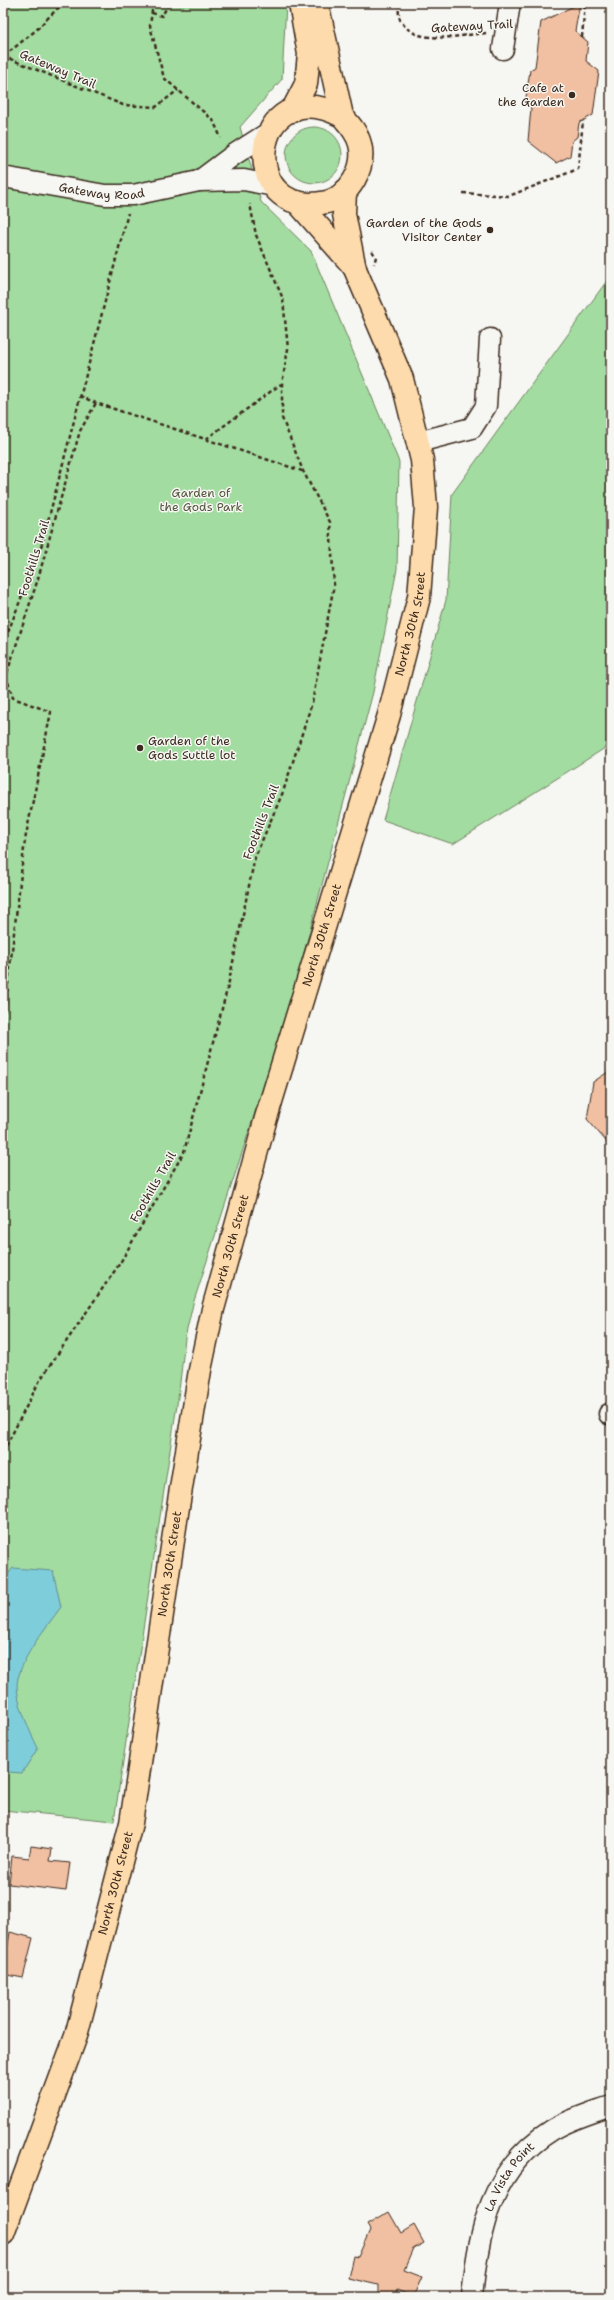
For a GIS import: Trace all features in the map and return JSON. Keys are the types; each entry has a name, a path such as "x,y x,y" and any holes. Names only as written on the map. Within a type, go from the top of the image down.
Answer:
{"main road":[{"name":"North 30th Street","path":"292,111 306,84 309,54 300,3"},
{"name":"North 30th Street","path":"317,3 342,116"},
{"name":"North 30th Street","path":"297,202 314,204 326,202 345,191 356,178 361,162 360,150 353,129 342,116 326,108 311,106 283,115 272,126 268,133 262,155 265,170 274,186 282,194 297,202 356,269"},
{"name":"North 30th Street","path":"3,2234 76,2036 131,1823 197,1385 216,1296 271,1103 389,715 412,630 419,597 426,507 425,479 418,442 402,379 356,269 344,214 345,191"}],"street":[{"path":"504,41 510,3"},
{"name":"Gateway Road","path":"199,181 268,133"},
{"name":"Gateway Road","path":"3,177 105,196 133,195 199,181 244,180 274,186"},
{"path":"418,442 472,428 486,406 490,339"},
{"name":"La Vista Point","path":"472,2297 481,2232 488,2208 499,2186 514,2164 530,2147 552,2130 571,2120 611,2106"}],"path":[{"name":"Gateway Trail","path":"3,56 36,31 63,3"},
{"path":"153,3 150,26 164,78 213,120 221,138"},
{"path":"152,13 162,16 169,3"},
{"name":"Gateway Trail","path":"398,3 400,20 410,31 424,37 504,41"},
{"path":"582,37 585,3"},
{"name":"Gateway Trail","path":"3,56 123,105 156,107 178,90"},
{"path":"463,193 509,196 578,169 583,121"},
{"path":"3,645 42,544 133,195"},
{"name":"Foothills Trail","path":"3,1452 40,1380 120,1263 184,1152 228,986 255,857 283,792 312,703 334,585 330,522 303,471 282,418 282,384 288,349 283,299 256,236 250,204"},
{"path":"206,439 282,384"},
{"path":"80,396 96,403 303,471"},
{"name":"Foothills Trail","path":"3,1026 25,840 51,712 13,698 6,676 37,582 80,431 96,403"}],"green space":[{"name":"Garden of the Gods Park","path":"3,3 286,3 282,79 240,127 261,202 311,251 399,462 397,569 373,692 292,998 193,1304 185,1338 179,1391 114,1821 3,1810"},
{"path":"314,127 325,129 334,135 340,144 342,155 340,166 334,175 325,181 314,183 303,181 294,175 288,166 286,155 288,144 294,135 303,129"},
{"path":"611,275 611,720 605,748 453,844 383,820 446,600 452,494"}],"water":[{"path":"13,1568 53,1571 61,1607 30,1650 18,1678 17,1686 20,1704 38,1748 22,1773 8,1772 3,1767 3,1580"}],"building":[{"path":"580,3 575,31 588,42 586,61 599,71 593,115 579,123 577,137 572,141 570,156 556,163 528,141 531,108 525,104 530,70 535,67 541,22"},
{"path":"611,1070 611,1147 587,1119 593,1082"},
{"path":"31,1846 52,1849 50,1861 70,1863 66,1891 9,1884 12,1856 29,1858"},
{"path":"10,1932 33,1938 23,1978 3,1974"},
{"path":"389,2212 401,2233 414,2225 424,2243 413,2249 404,2270 422,2277 413,2297 397,2290 394,2297 388,2297 378,2293 378,2285 348,2278 353,2256 358,2257 370,2230 367,2225"}],"place":[{"name":"Cafe at the Garden","path":"572,95"},
{"name":"Garden of the Gods Visitor Center","path":"490,230"},
{"name":"Garden of the Gods Suttle lot","path":"140,748"}]}
